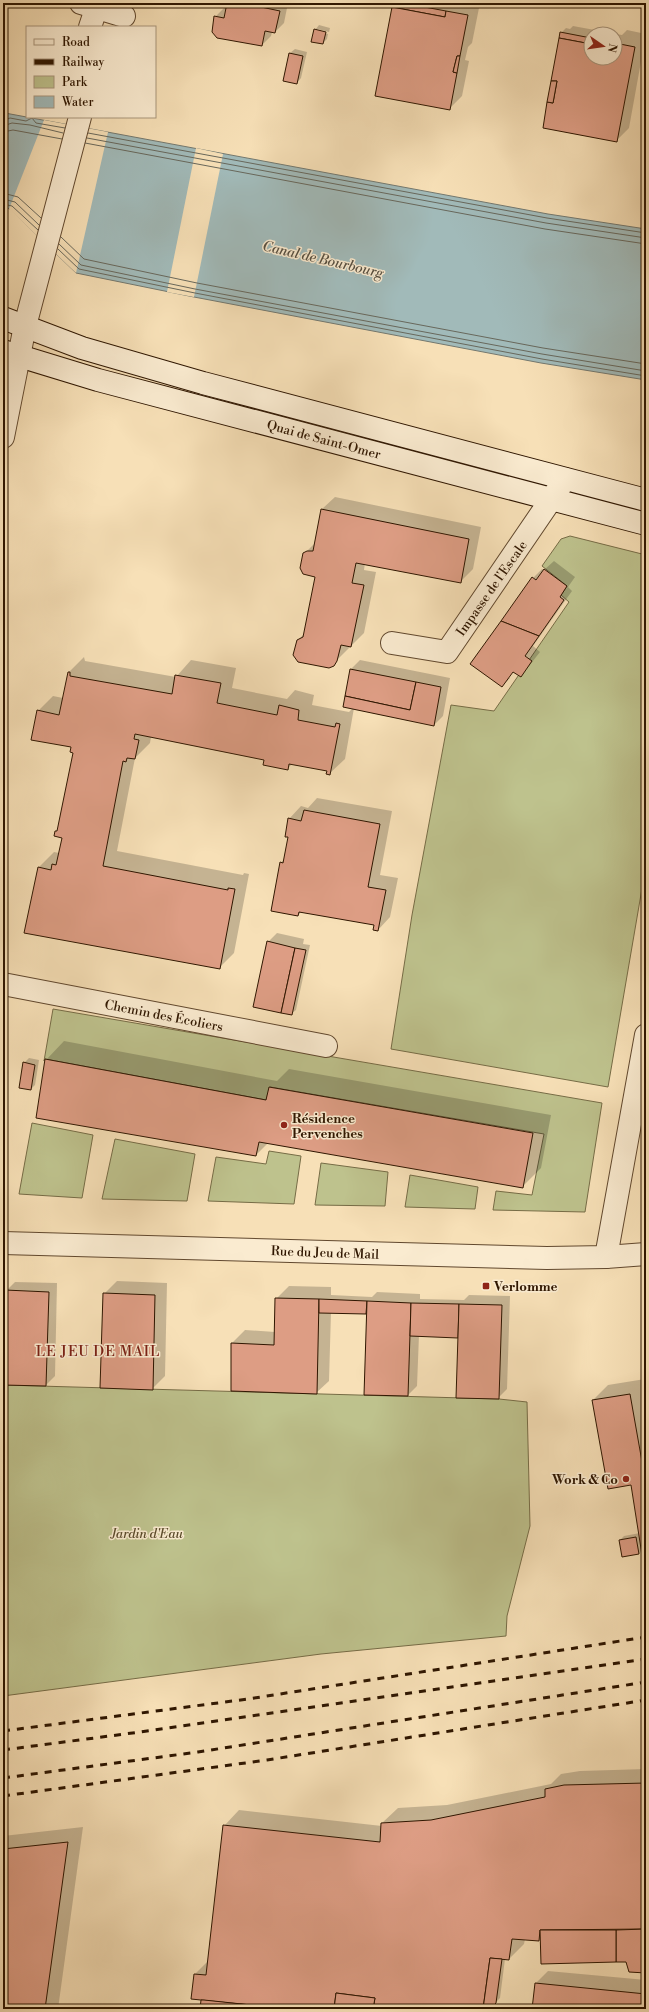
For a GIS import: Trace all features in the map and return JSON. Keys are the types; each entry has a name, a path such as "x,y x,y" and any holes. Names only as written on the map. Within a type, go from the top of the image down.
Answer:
{"street":[{"path":"92,10 124,15"},
{"path":"3,437 11,354 25,326 42,255 80,118"},
{"name":"Quai de Saint-Omer","path":"3,318 82,348 203,383 646,500"},
{"name":"Quai de Saint-Omer","path":"11,354 98,380 646,524"},
{"name":"Impasse de l'Escale","path":"392,643 446,652 565,479"},
{"name":"Chemin des Écoliers","path":"3,984 326,1046"},
{"path":"606,1258 646,1035"},
{"name":"Rue du Jeu de Mail","path":"3,1243 500,1257 606,1258 646,1254"}],"green space":[{"path":"570,536 646,555 646,865 608,1087 391,1049 412,915 451,705 494,711 569,602 561,595 567,586 542,566 561,539"},
{"path":"53,1009 602,1103 585,1212 493,1210 496,1191 532,1195 544,1134 270,1087 266,1100 45,1059 44,1061"},
{"path":"32,1123 93,1135 82,1198 19,1194"},
{"path":"115,1139 195,1154 187,1201 102,1199"},
{"path":"269,1151 301,1156 294,1204 208,1201 216,1157 266,1164"},
{"path":"321,1163 388,1172 385,1206 315,1205"},
{"path":"410,1175 478,1187 475,1209 405,1207"},
{"name":"Jardin d'Eau","path":"3,1385 499,1399 527,1402 530,1526 507,1616 506,1636 321,1654 3,1696"}],"water":[{"name":"Canal de Bourbourg","path":"5,113 548,214 646,229 646,380 541,363 76,273 10,209 3,207 3,130"}],"pier":[{"path":"44,120 108,132 76,273 9,209"},
{"path":"196,148 223,154 194,297 167,292"}],"building":[{"path":"227,3 242,3 280,11 275,33 265,31 262,46 217,38 212,32 214,16 224,18"},
{"path":"393,3 403,3 446,11 445,17 392,7"},
{"path":"392,7 445,17 446,11 468,15 460,56 457,56 453,72 457,73 450,110 375,96"},
{"path":"314,29 326,32 323,44 311,42"},
{"path":"560,32 583,36 583,42 559,38"},
{"path":"559,38 583,42 583,66 623,66 623,45 635,47 617,142 543,128 547,102 553,103 557,81 551,81"},
{"path":"289,53 303,56 297,84 283,81"},
{"path":"457,56 460,56 457,73 453,72"},
{"path":"551,81 557,81 553,103 547,102"},
{"path":"321,509 469,539 461,583 356,563 352,583 364,585 351,647 341,645 337,661 334,666 329,668 298,662 293,655 297,640 303,637 315,577 303,574 300,568 303,553 313,551"},
{"path":"544,569 567,586 560,597 564,600 539,636 501,621 532,577 536,580"},
{"path":"501,621 539,636 525,656 532,661 521,677 513,672 502,687 470,664"},
{"path":"350,669 416,682 410,710 345,696"},
{"path":"68,672 70,672 70,676 172,694 175,675 221,683 217,703 277,715 279,705 299,710 298,720 335,727 336,723 340,724 330,775 326,774 327,771 289,764 288,770 263,765 264,760 135,734 134,739 139,740 135,759 127,758 126,762 123,761 103,866 228,890 228,888 235,889 220,969 24,933 38,867 51,870 52,864 56,865 62,838 54,836 55,831 57,831 73,753 70,752 71,747 31,740 37,710 59,715"},
{"path":"416,682 441,687 434,726 343,707 345,696 410,710"},
{"path":"304,810 380,824 368,887 386,890 378,931 373,930 374,925 299,912 298,916 271,911 280,862 283,863 288,837 285,837 288,818 301,821"},
{"path":"267,941 295,948 281,1013 253,1007"},
{"path":"295,948 306,950 292,1015 281,1013"},
{"name":"Résidence Pervenches","path":"45,1059 266,1100 269,1087 533,1133 523,1188 259,1142 256,1156 36,1118"},
{"path":"23,1062 35,1065 31,1090 19,1088"},
{"path":"5,1290 49,1292 46,1386 3,1385 3,1303"},
{"path":"103,1293 155,1295 153,1390 100,1388"},
{"path":"275,1298 319,1299 317,1394 231,1391 231,1343 274,1345"},
{"path":"319,1299 367,1301 366,1314 319,1313"},
{"path":"367,1301 411,1303 408,1396 364,1395"},
{"path":"411,1303 459,1304 458,1338 410,1336"},
{"path":"459,1304 502,1305 499,1399 456,1398"},
{"name":"Work & Co","path":"630,1394 644,1473 646,1473 646,1554 642,1555 631,1485 608,1489 592,1400"},
{"path":"636,1537 639,1554 622,1557 619,1540"},
{"path":"646,1783 646,1929 540,1930 539,1941 512,1939 509,1960 490,1958 483,2009 373,2009 375,1998 336,1993 334,2009 289,2009 191,1999 194,1974 206,1975 223,1825 380,1842 381,1823 431,1820 545,1797 545,1789 564,1785"},
{"path":"68,1842 45,2009 3,2009 3,1849"},
{"path":"646,1929 646,1973 629,1972 626,1962 616,1962 616,1930"},
{"path":"540,1930 616,1930 616,1962 541,1964"},
{"path":"490,1958 502,1959 496,2003 490,2009 483,2009"},
{"path":"535,1983 646,1994 646,2009 532,2009"},
{"path":"336,1993 375,1998 373,2009 334,2009"},
{"path":"201,2000 204,2000 289,2009 200,2009"}],"railway":[{"path":"3,1731 248,1699 646,1637"},
{"path":"3,1750 140,1732 646,1659"},
{"path":"3,1778 198,1752 646,1682"},
{"path":"3,1796 267,1760 646,1700"}],"place":[{"name":"Résidence Pervenches","path":"284,1125"},
{"name":"Verlomme","path":"486,1286"},
{"name":"Work & Co","path":"626,1479"}],"district":[{"name":"LE JEU DE MAIL","path":"98,1351"}]}
